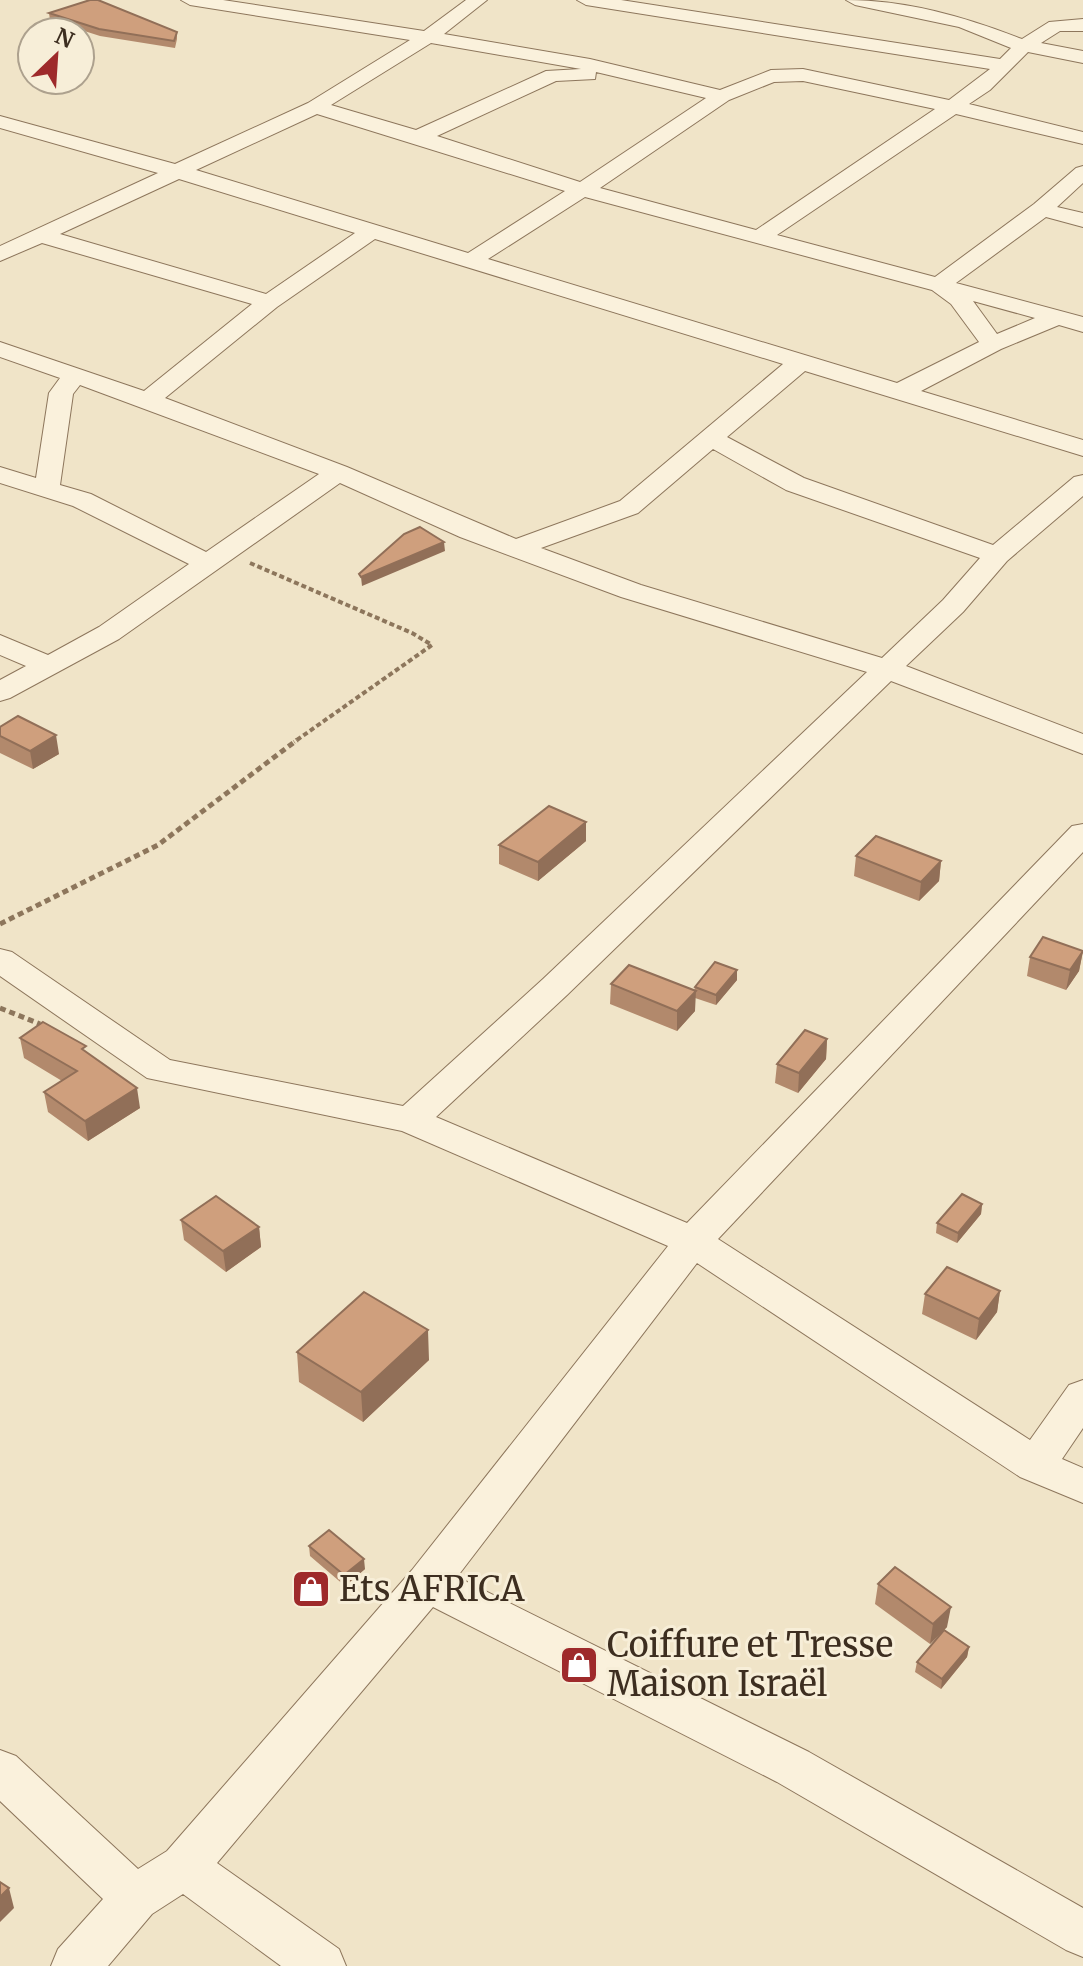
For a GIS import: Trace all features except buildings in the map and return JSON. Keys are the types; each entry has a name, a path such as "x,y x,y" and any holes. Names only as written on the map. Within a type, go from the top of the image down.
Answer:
{"street":[{"path":"190,0 429,36 641,74 722,96"},
{"path":"0,254 315,107 429,36 478,0"},
{"path":"586,0 1004,65"},
{"path":"855,0 964,23 1024,46 1083,57"},
{"path":"964,23 1083,25"},
{"path":"762,236 983,86 1024,46 1056,26"},
{"path":"418,137 553,75 641,74"},
{"path":"472,260 722,96 771,76 787,74 1083,138"},
{"path":"315,107 582,190 762,236 1083,325"},
{"path":"0,122 472,260 1083,448"},
{"path":"939,285 1042,209 1083,172"},
{"path":"1042,209 1083,220"},
{"path":"147,400 269,302 372,231"},
{"path":"40,235 269,302"},
{"path":"939,285 959,299 993,344"},
{"path":"899,392 993,344 1058,317"},
{"path":"0,349 338,472 469,531 631,591 887,669 1083,745"},
{"path":"517,548 629,507 803,360"},
{"path":"47,488 61,393 75,376"},
{"path":"711,438 795,484 997,555"},
{"path":"0,692 109,633 193,577 207,563 338,472"},
{"path":"0,475 82,500 207,563"},
{"path":"410,1120 555,987 953,606 997,555 1083,483"},
{"path":"0,644 49,666"},
{"path":"76,1966 135,1898 184,1867 427,1583 693,1241 1083,833"},
{"path":"0,960 160,1070 410,1120 693,1241 1035,1465 1083,1486"},
{"path":"1035,1465 1083,1396"},
{"path":"427,1583 793,1767 1083,1934"},
{"path":"0,1771 135,1898"},
{"path":"184,1867 321,1966"}],"path":[{"path":"0,924 158,845 287,747 432,645 412,633 252,565 233,545"}],"place":[{"name":"Ets AFRICA","path":"311,1589"},
{"name":"Coiffure et Tresse Maison Israël","path":"579,1665"}]}
